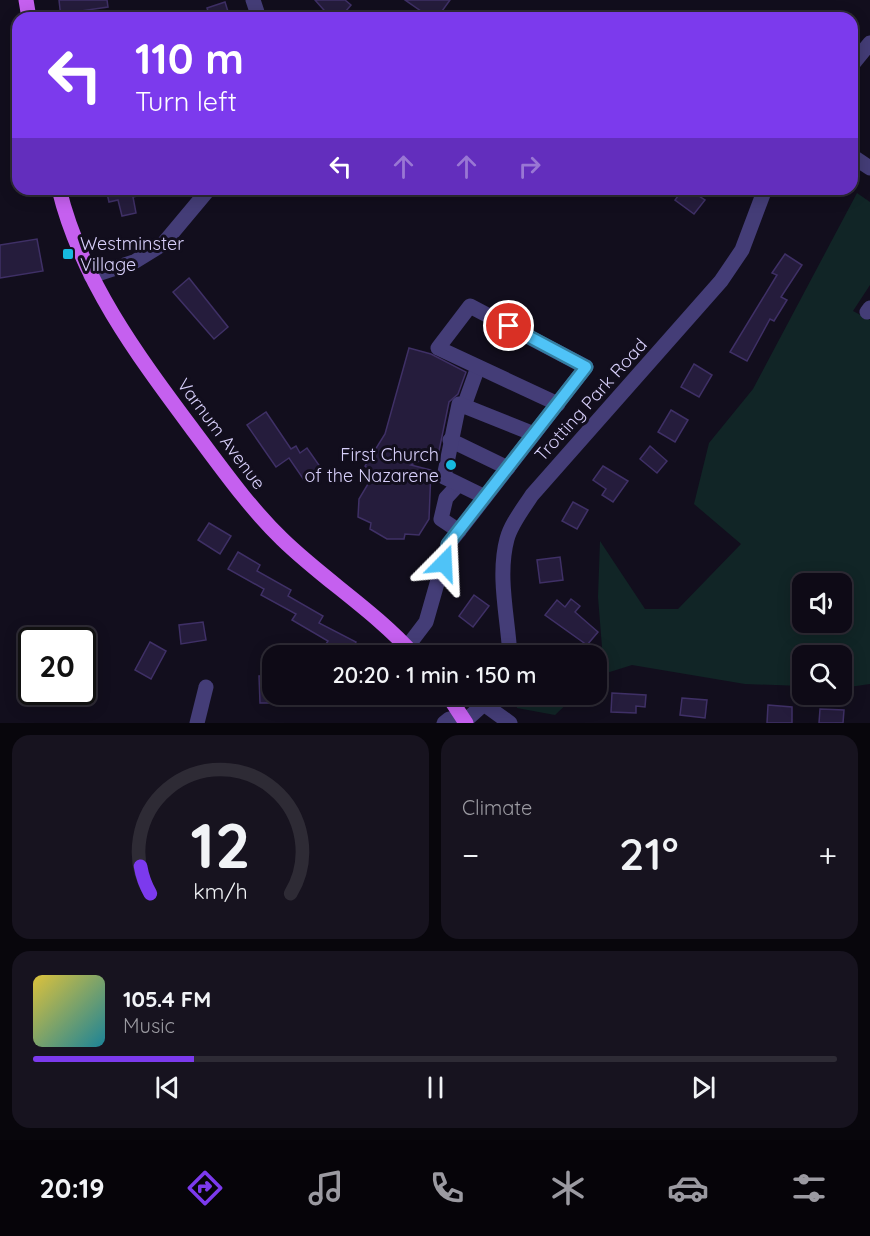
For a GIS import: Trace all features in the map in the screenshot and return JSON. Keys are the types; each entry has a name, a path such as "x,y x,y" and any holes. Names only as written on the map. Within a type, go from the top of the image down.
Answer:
{"main road":[{"name":"Varnum Avenue","path":"61,195 91,276 138,354 242,494 302,557 404,645"},
{"path":"454,705 465,722"}],"street":[{"path":"858,58 870,43"},
{"path":"91,276 134,262 163,244 204,195"},
{"name":"Trotting Park Road","path":"509,645 502,567 507,538 519,515 532,495 721,281 741,250 763,195"},
{"path":"414,645 426,622 448,544 459,531 558,404 586,367 470,306 438,348 558,404"},
{"path":"464,406 478,367"},
{"path":"485,497 444,477 459,404 534,434"},
{"path":"450,440 508,468"},
{"path":"458,485 446,498 441,519 459,531"},
{"path":"197,723 206,687"},
{"path":"444,723 449,719 465,722 484,705"},
{"path":"494,705 510,723"}],"green space":[{"path":"858,194 870,202 870,285 853,311 870,320 870,684 852,687 852,645 792,645 792,686 745,684 632,665 607,673 607,645 602,645 598,597 600,541 645,609 678,609 741,544 694,504 709,443 753,389"},
{"path":"517,705 566,705 555,715 517,708"}],"building":[{"path":"59,0 107,0 108,7 80,12 60,12"},
{"path":"315,0 345,0 351,5 345,12 326,12"},
{"path":"405,0 450,0 441,12 422,12"},
{"path":"225,2 228,12 208,12 207,8"},
{"path":"107,195 142,195 133,197 136,213 122,216 118,200 109,202"},
{"path":"679,195 700,195 705,200 694,214 675,200"},
{"path":"37,239 43,271 0,278 0,245"},
{"path":"785,254 802,265 781,297 787,300 774,321 770,319 747,361 730,352 777,275 772,273"},
{"path":"189,278 228,327 214,339 173,292"},
{"path":"409,348 431,354 466,372 458,394 449,402 439,451 411,465 431,470 429,519 419,535 405,534 404,539 387,539 370,529 371,523 358,517 359,499 374,474 365,466 385,434"},
{"path":"694,364 712,375 699,397 681,387"},
{"path":"671,410 688,420 675,442 658,432"},
{"path":"266,412 291,449 296,446 300,453 307,448 321,468 304,480 289,458 276,467 247,425"},
{"path":"650,446 667,461 657,473 640,459"},
{"path":"603,466 628,481 613,502 602,495 606,489 593,480"},
{"path":"573,502 588,510 577,529 562,521"},
{"path":"209,523 231,536 220,554 198,540"},
{"path":"238,552 260,565 257,571 291,590 288,596 323,616 319,623 356,642 354,645 325,645 328,641 292,620 296,614 261,595 264,589 228,569"},
{"path":"560,557 563,580 540,583 537,560"},
{"path":"474,595 489,606 473,627 459,616"},
{"path":"571,599 580,606 575,612 598,632 587,645 545,615 557,600 565,607"},
{"path":"203,622 206,640 181,644 179,625"},
{"path":"150,642 166,651 151,679 135,670"},
{"path":"259,676 262,676 262,703 260,703"},
{"path":"612,693 646,695 645,707 636,706 636,713 611,712"},
{"path":"682,698 707,700 705,718 680,715"},
{"path":"768,705 792,707 792,723 767,723"},
{"path":"820,709 844,710 843,723 819,723"}],"place":[{"name":"Westminster Village","path":"68,254"},
{"name":"First Church of the Nazarene","path":"451,465"}],"route":[{"path":"444,563 448,544 586,367 509,326"}]}
